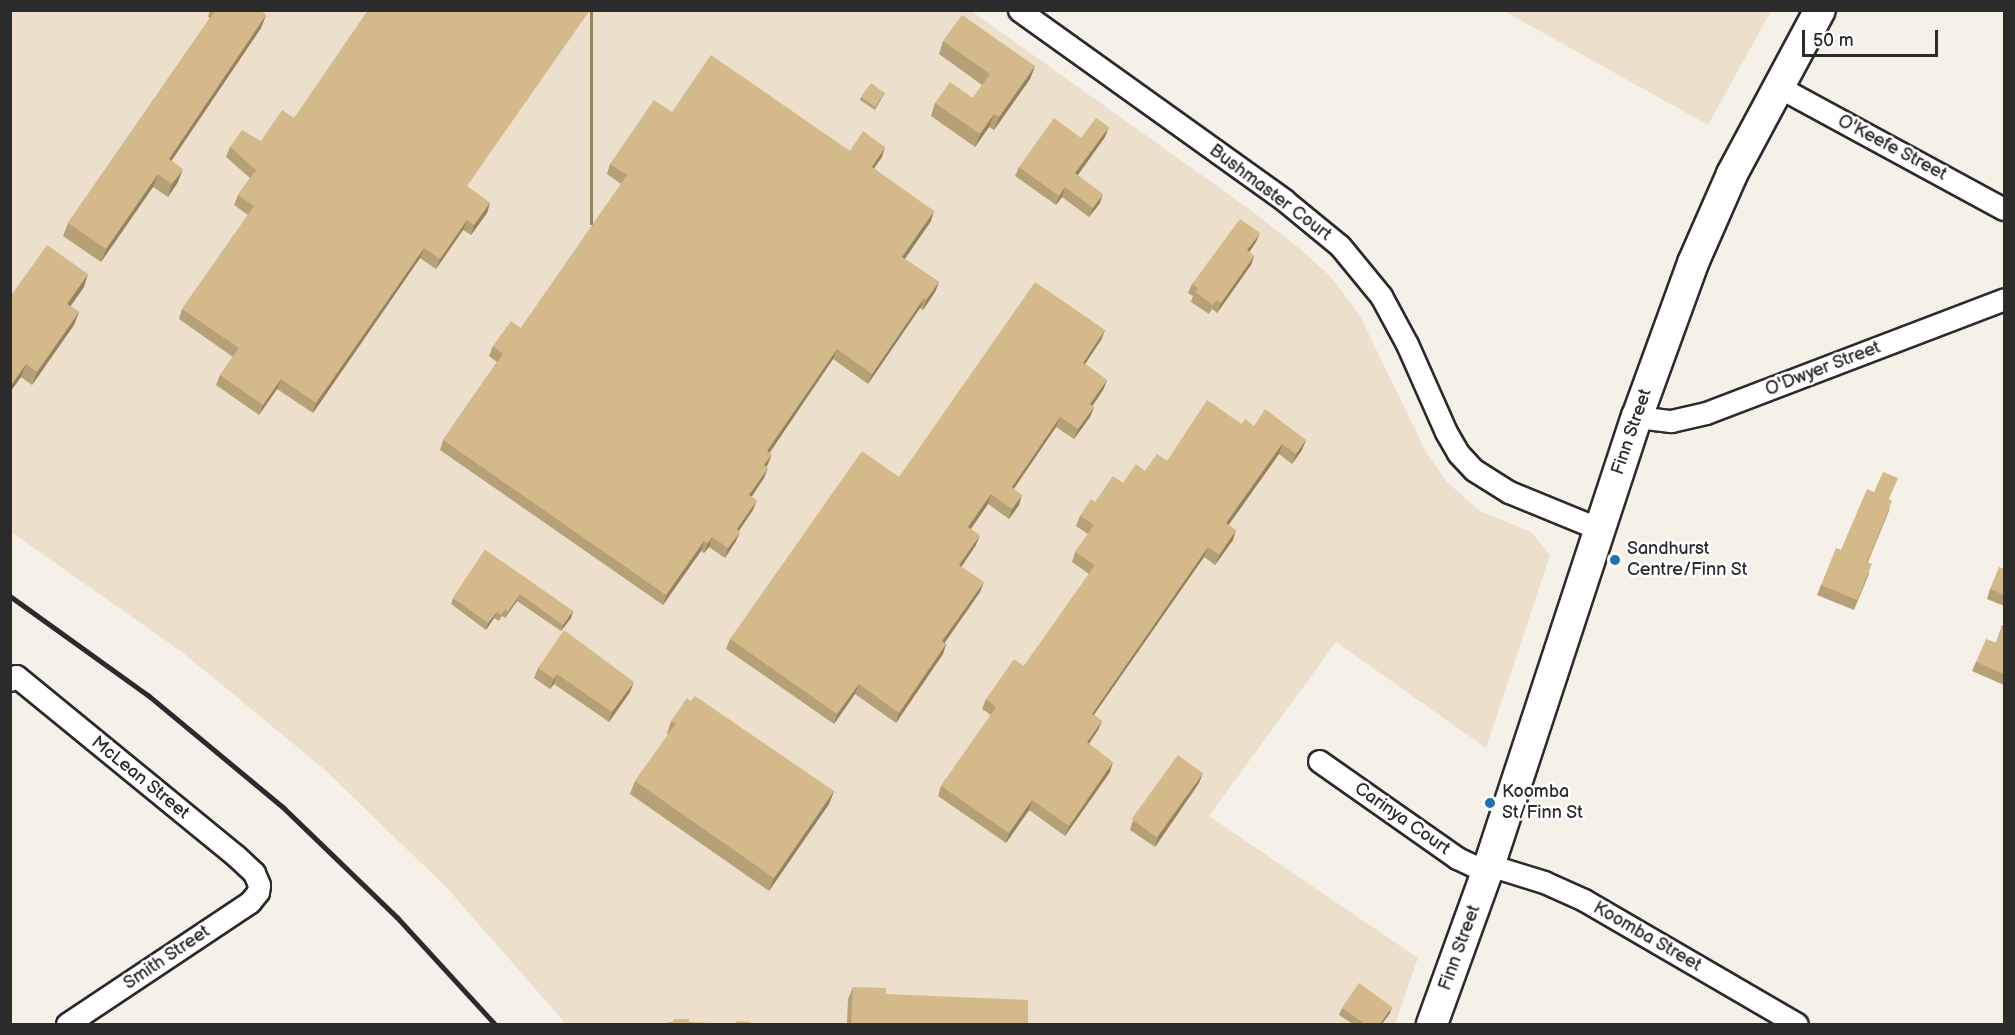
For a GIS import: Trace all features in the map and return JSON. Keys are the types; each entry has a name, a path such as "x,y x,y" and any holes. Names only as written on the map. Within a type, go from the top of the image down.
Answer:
{"street":[{"name":"Bushmaster Court","path":"1019,10 1284,200 1340,246 1382,296 1446,432 1458,453 1473,470 1509,492 1599,529"},
{"name":"Finn Street","path":"1432,1024 1488,868 1637,417 1713,214 1820,10"},
{"name":"O'Keefe Street","path":"1779,87 2004,209"},
{"name":"O'Dwyer Street","path":"1637,417 1671,421 1706,413 2004,299"},
{"name":"McLean Street","path":"13,678 235,855 254,873 259,885"},
{"name":"Carinya Court","path":"1319,761 1457,858 1488,868"},
{"name":"Finn Street","path":"1445,1024 1488,868"},
{"name":"Koomba Street","path":"1488,868 1544,882 1584,900 1797,1024"},
{"name":"Smith Street","path":"68,1024 250,902 255,897 259,885"}],"shaded area":[{"path":"970,10 1252,211 1331,277 1359,314 1427,454 1447,482 1480,511 1531,532 1550,555 1486,748 1336,642 1209,816 1418,958 1395,1024 566,1024 446,887 325,770 182,652 11,532 11,11"},
{"path":"1504,11 1771,11 1708,125"}],"building":[{"path":"216,10 259,10 266,15 169,159 183,169 172,184 158,174 106,249 68,223"},
{"path":"368,10 590,10 467,186 490,203 474,225 467,220 440,259 424,248 316,403 281,379 263,405 220,375 239,348 182,309 254,206 238,195 256,170 230,147 242,130 261,141 282,110 294,118"},
{"path":"962,15 1035,66 999,117 994,114 980,134 935,103 950,82 973,98 990,74 943,41"},
{"path":"711,55 850,151 863,131 885,147 872,167 934,211 902,257 939,282 926,300 924,298 872,374 837,349 767,451 772,454 764,465 768,468 749,495 757,500 737,529 740,532 728,548 712,537 708,543 704,541 666,595 443,440 503,354 493,346 511,321 521,328 627,175 610,164 654,100 672,112"},
{"path":"871,83 885,93 875,107 861,97"},
{"path":"1054,118 1081,138 1096,118 1109,127 1075,173 1103,194 1093,208 1065,187 1059,196 1019,167"},
{"path":"1240,219 1260,233 1247,250 1254,256 1221,303 1216,300 1213,305 1195,292 1198,288 1192,284"},
{"path":"47,245 88,274 67,304 79,312 37,372 26,364 12,384 10,383 10,297"},
{"path":"1035,282 1105,330 1083,363 1107,380 1090,404 1094,407 1078,429 1060,417 1012,487 1022,495 1012,509 991,494 968,527 980,535 959,565 984,582 942,641 946,644 899,713 859,684 837,714 730,639 862,451 899,477"},
{"path":"1207,400 1242,424 1245,419 1254,426 1265,409 1306,440 1296,454 1282,444 1226,523 1236,530 1219,555 1208,547 1092,714 1102,721 1087,742 1113,762 1069,826 1032,800 1009,833 941,786 996,707 986,699 1014,659 1024,666 1095,565 1075,552 1094,525 1080,516 1091,499 1095,502 1113,476 1123,483 1136,464 1145,471 1157,454 1167,461"},
{"path":"1883,472 1898,478 1889,499 1892,501 1867,562 1872,564 1857,600 1821,585 1836,548 1841,550 1867,489 1874,492"},
{"path":"485,550 573,611 563,625 520,594 508,612 505,609 501,615 497,612 488,623 453,598"},
{"path":"1999,567 2004,569 2004,595 1990,589"},
{"path":"2002,625 2004,626 2004,674 1976,662 1986,639 1997,643"},
{"path":"564,630 634,682 612,712 557,674 554,679 538,668"},
{"path":"695,696 834,791 774,878 635,781 676,723 671,721 687,698 691,701"},
{"path":"1178,755 1203,773 1157,837 1132,819"},
{"path":"1359,983 1392,1007 1380,1024 1365,1024 1342,1008"},
{"path":"853,987 886,988 886,994 1028,1000 1028,1024 851,1024"},
{"path":"674,1019 689,1019 689,1022 736,1024 668,1024"},
{"path":"736,1021 751,1022 750,1024 736,1024"}],"railway":[{"path":"10,596 148,695 283,807 397,917 495,1024"}],"place":[{"name":"Sandhurst Centre/Finn St","path":"1615,560"},
{"name":"Koomba St/Finn St","path":"1490,803"}]}
